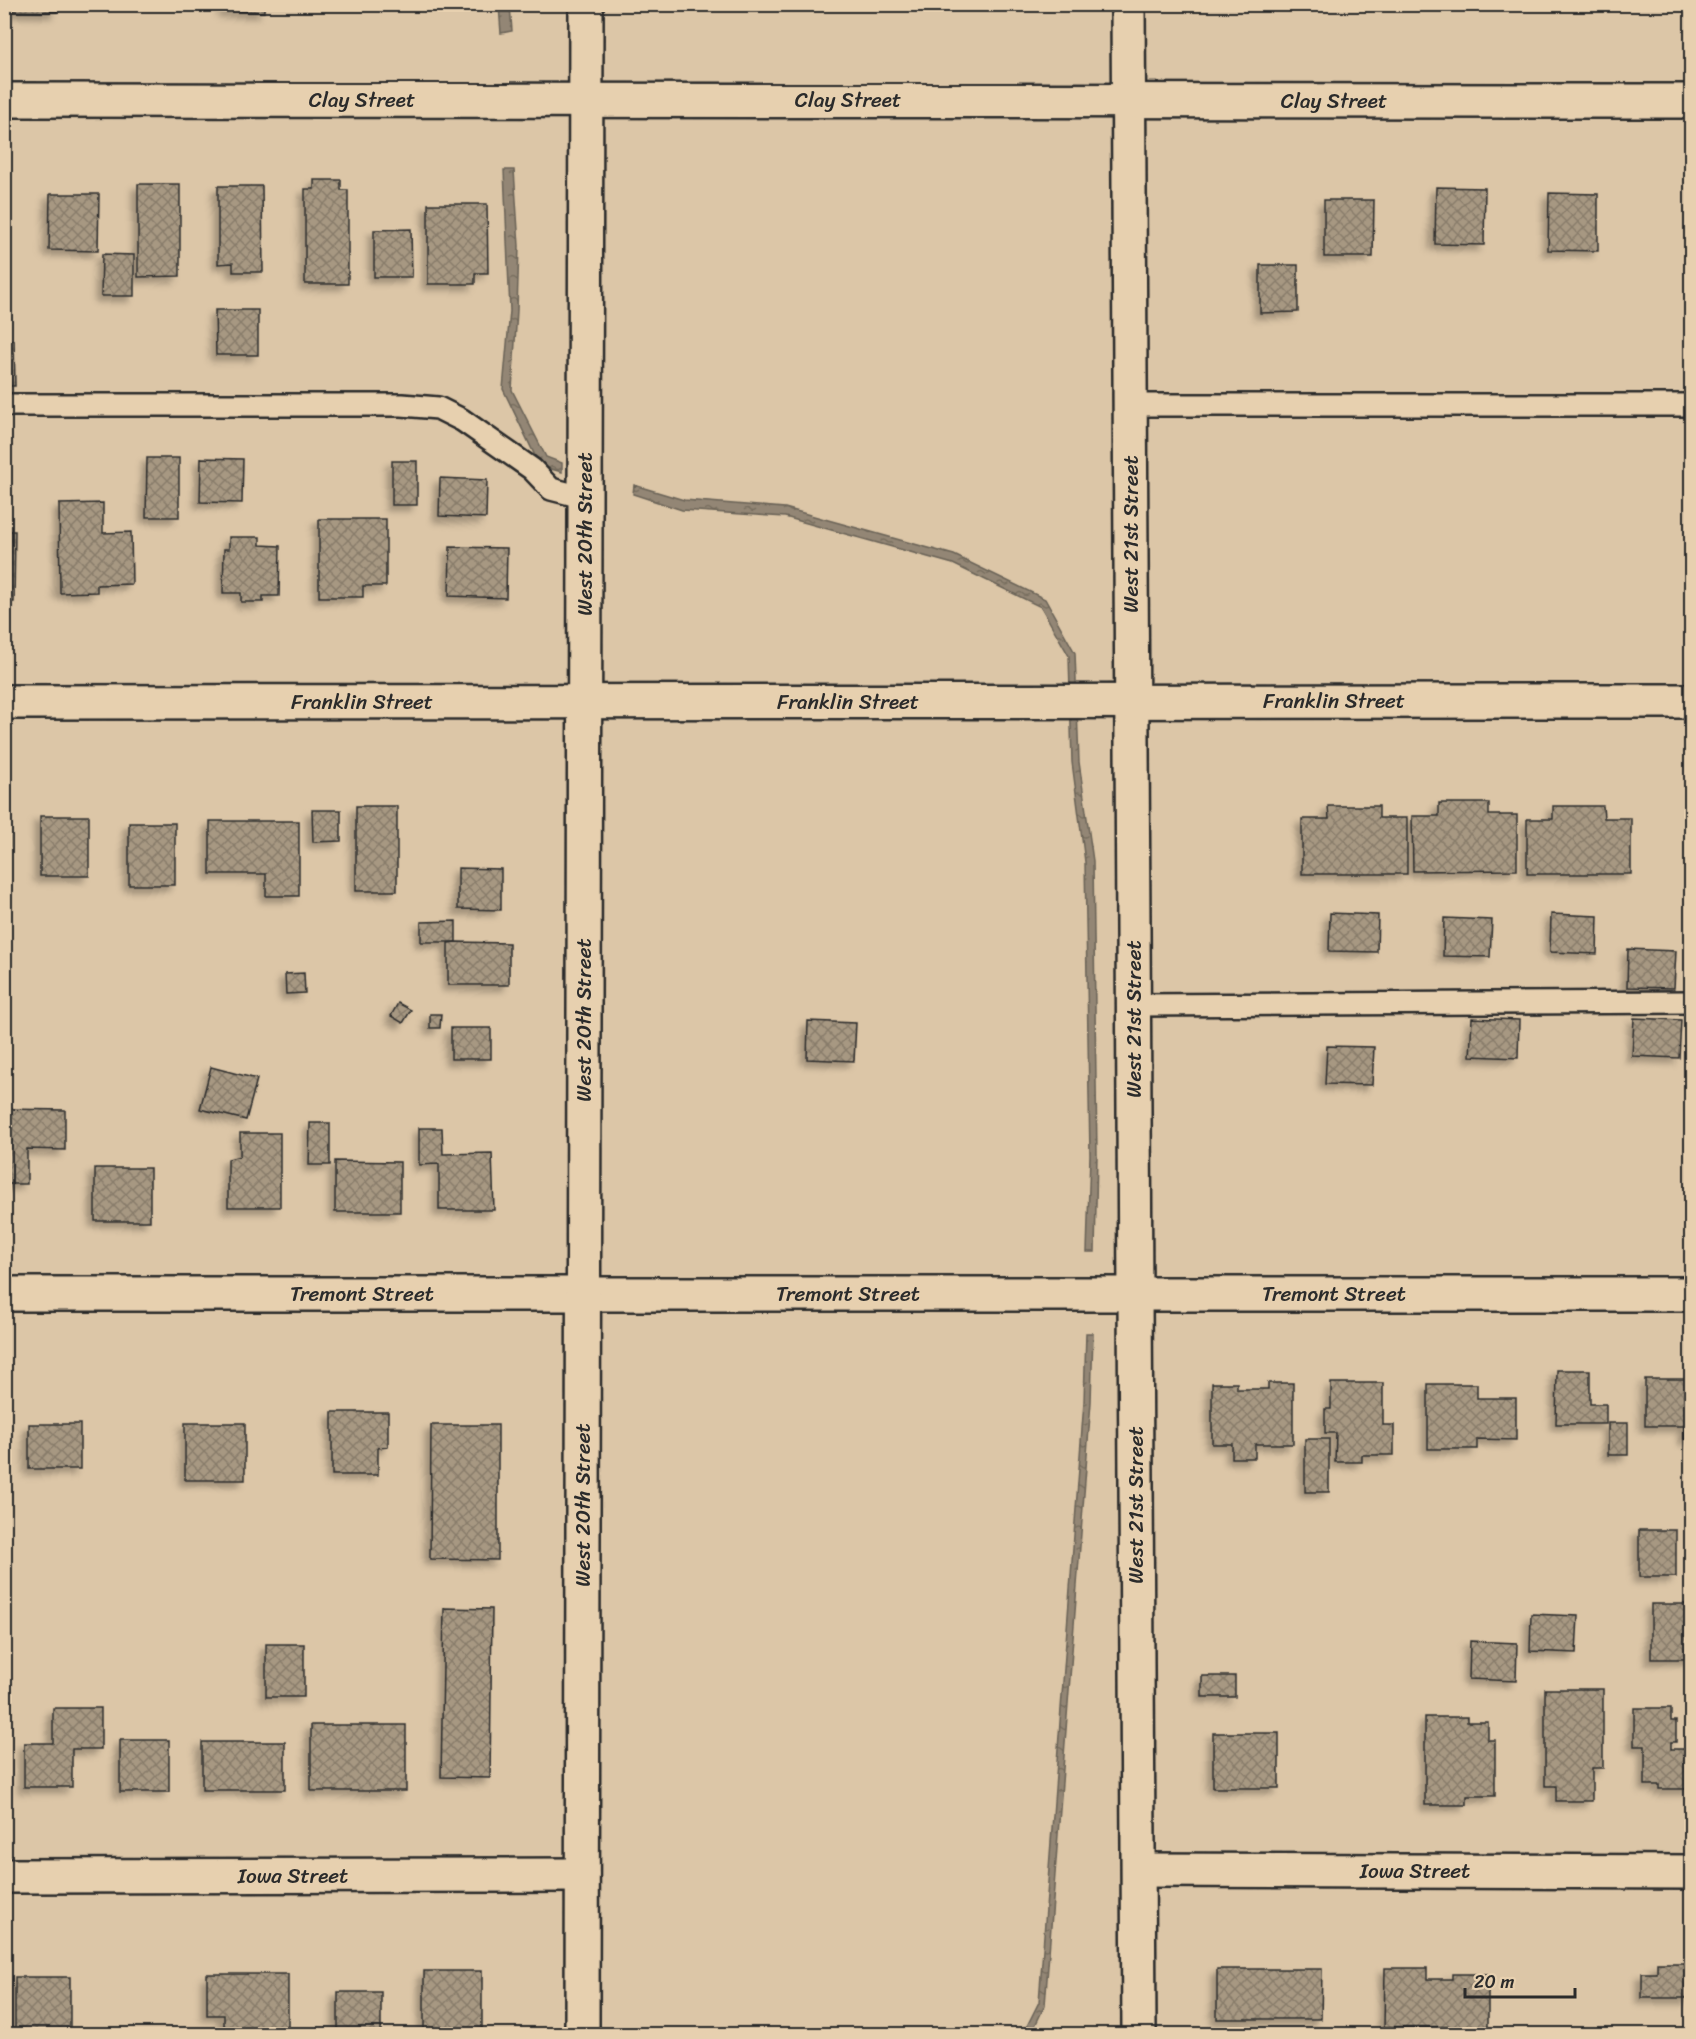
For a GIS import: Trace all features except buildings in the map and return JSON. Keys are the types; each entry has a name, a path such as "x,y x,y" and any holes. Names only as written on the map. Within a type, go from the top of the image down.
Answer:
{"street":[{"name":"West 20th Street","path":"582,2034 586,4"},
{"name":"West 21st Street","path":"1128,4 1139,2034"},
{"name":"Clay Street","path":"4,100 1692,101"},
{"name":"Franklin Street","path":"4,702 1692,701"},
{"name":"Tremont Street","path":"4,1294 1692,1294"},
{"name":"Iowa Street","path":"1138,1870 1692,1872"},
{"name":"Iowa Street","path":"4,1876 582,1875"}],"lane":[{"path":"4,405 402,405 438,408 462,420 532,469 551,489 585,498"},
{"path":"1130,405 1692,405"},
{"path":"1134,1005 1692,1002"}],"water":[{"path":"499,5 510,5 512,31 501,33"},
{"path":"504,170 514,170 519,246 512,390 546,457 562,463 562,472 540,466 503,389 510,311"},
{"path":"634,485 684,500 785,508 954,555 1045,599 1075,653 1079,762 1093,861 1097,1155 1095,1252 1087,1252 1090,1155 1085,862 1072,762 1069,656 1041,607 953,564 785,517 682,510 633,494"},
{"path":"1086,1333 1093,1333 1091,1402 1045,2005 1031,2034 1023,2034 1039,2002 1084,1402"}]}
